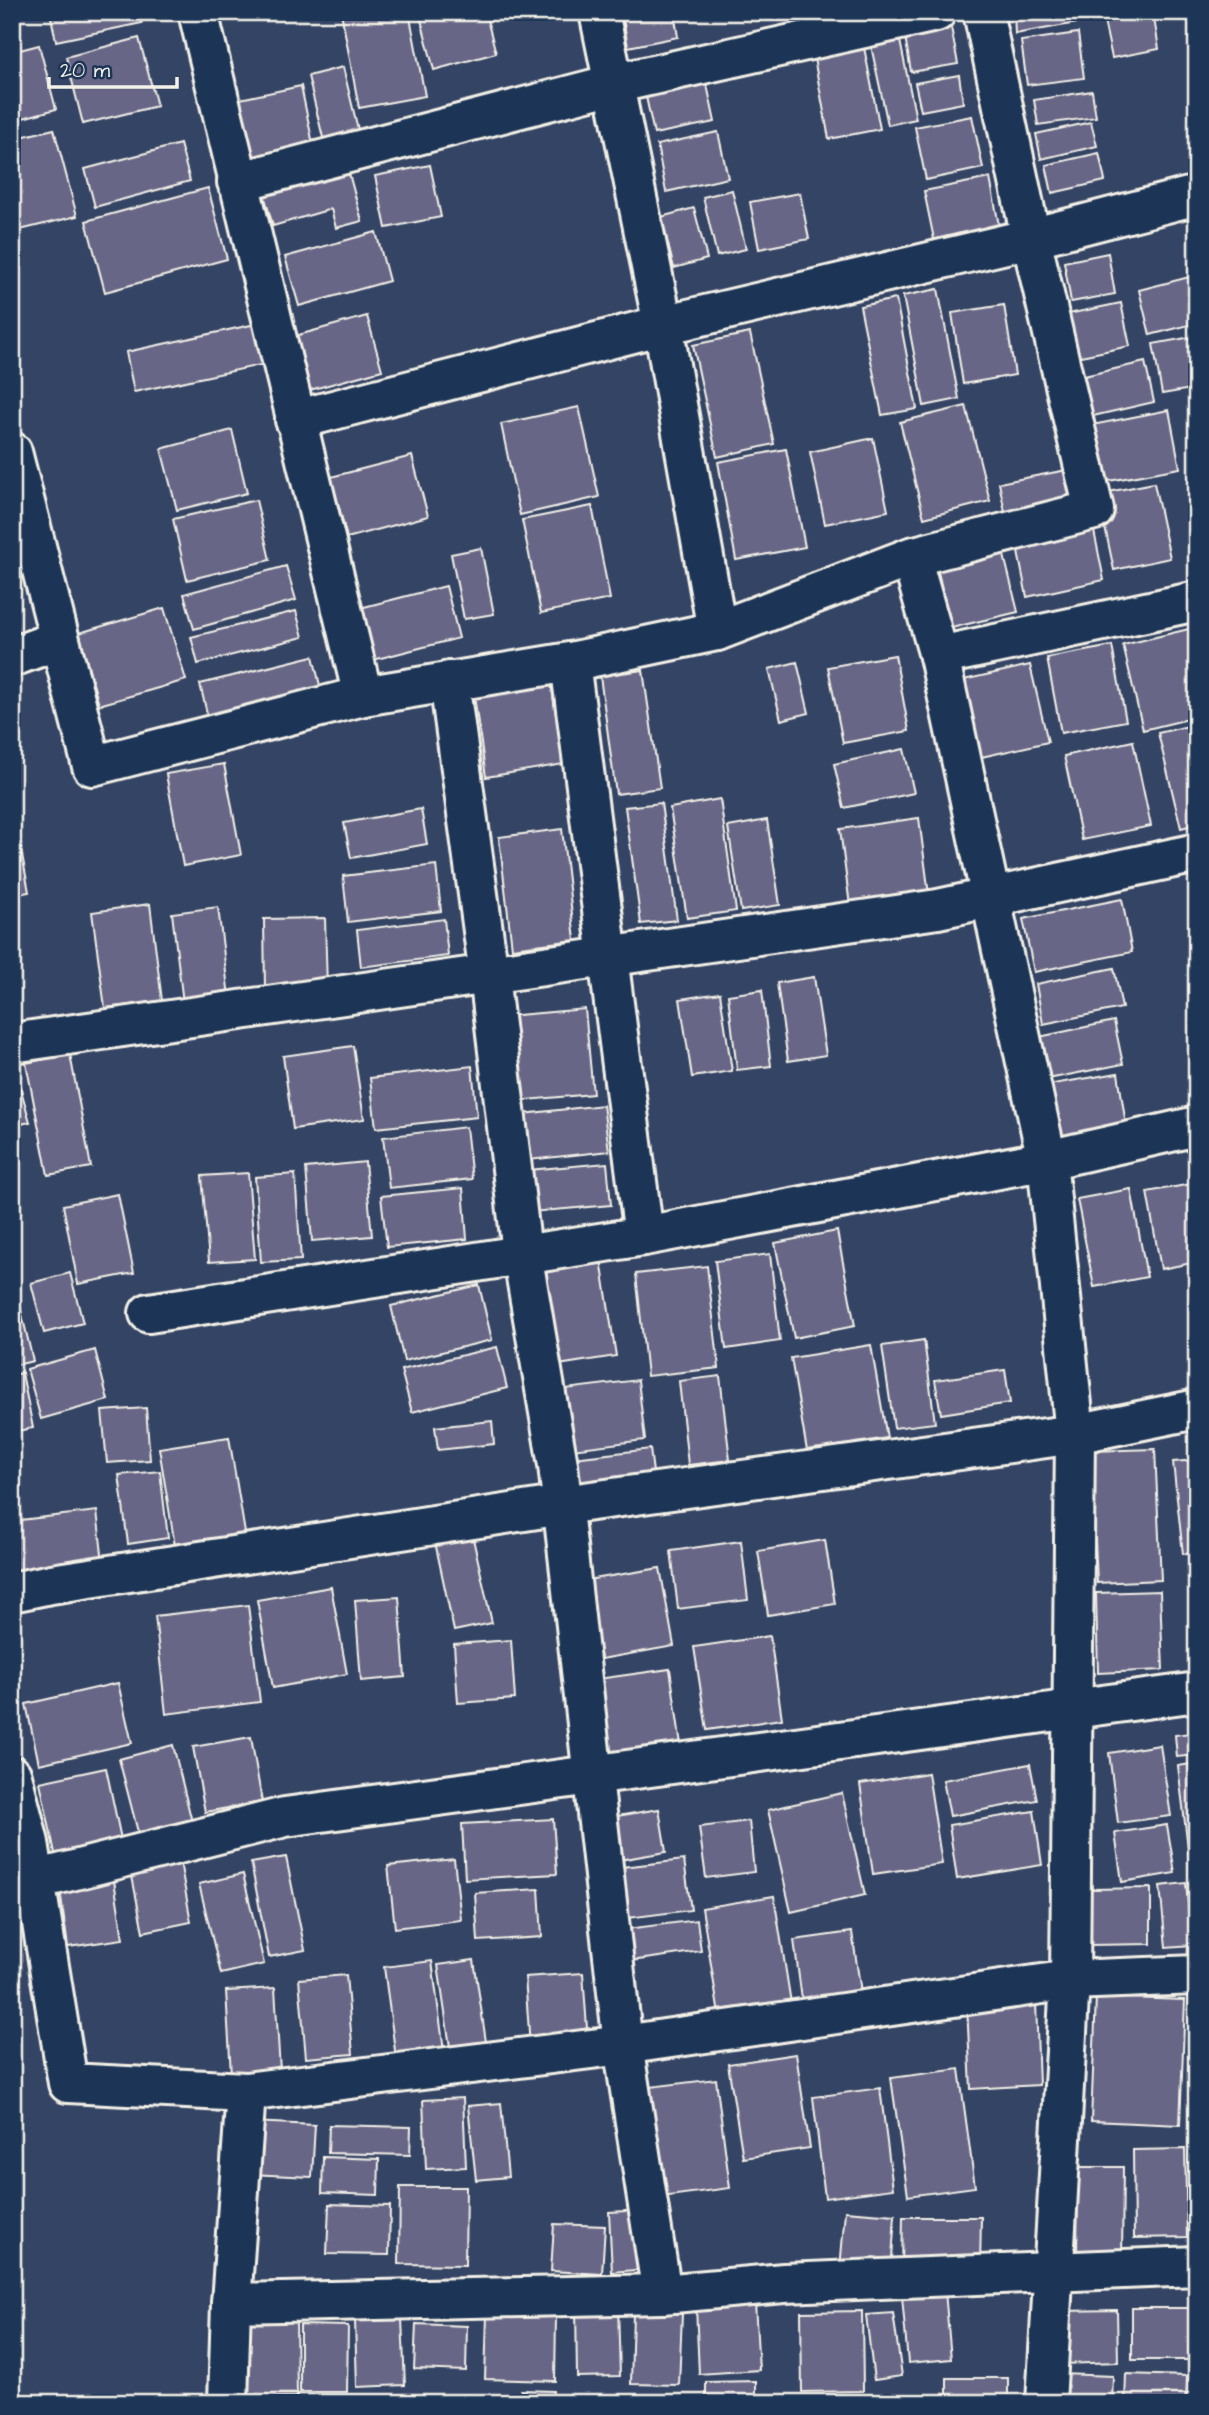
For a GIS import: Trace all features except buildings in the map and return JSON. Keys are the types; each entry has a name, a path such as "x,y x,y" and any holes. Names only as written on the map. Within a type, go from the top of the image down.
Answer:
{"street":[{"path":"198,12 363,696"},
{"path":"598,12 663,325 717,631"},
{"path":"237,182 613,84 936,12"},
{"path":"12,452 92,766 363,696 570,662 717,631 911,557 1094,510 1031,238 984,12"},
{"path":"295,420 663,325 1031,238 1197,195"},
{"path":"911,557 939,656 1047,1160 1075,1434 1070,1980 1045,2403"},
{"path":"939,656 1197,601"},
{"path":"12,657 58,640"},
{"path":"570,662 644,1236"},
{"path":"449,681 489,975 522,1253 563,1505 623,2045 662,2294"},
{"path":"12,1044 938,909 1197,853"},
{"path":"149,1313 644,1236 1047,1160 1197,1126"},
{"path":"12,1592 563,1505 1075,1434 1197,1409"},
{"path":"35,1880 285,1817 1197,1692"},
{"path":"12,1776 35,1880 68,2083 246,2092 623,2045 1070,1980 1197,1975"},
{"path":"228,2403 231,2303 246,2092"},
{"path":"231,2303 662,2294 784,2283 1197,2266"}]}
